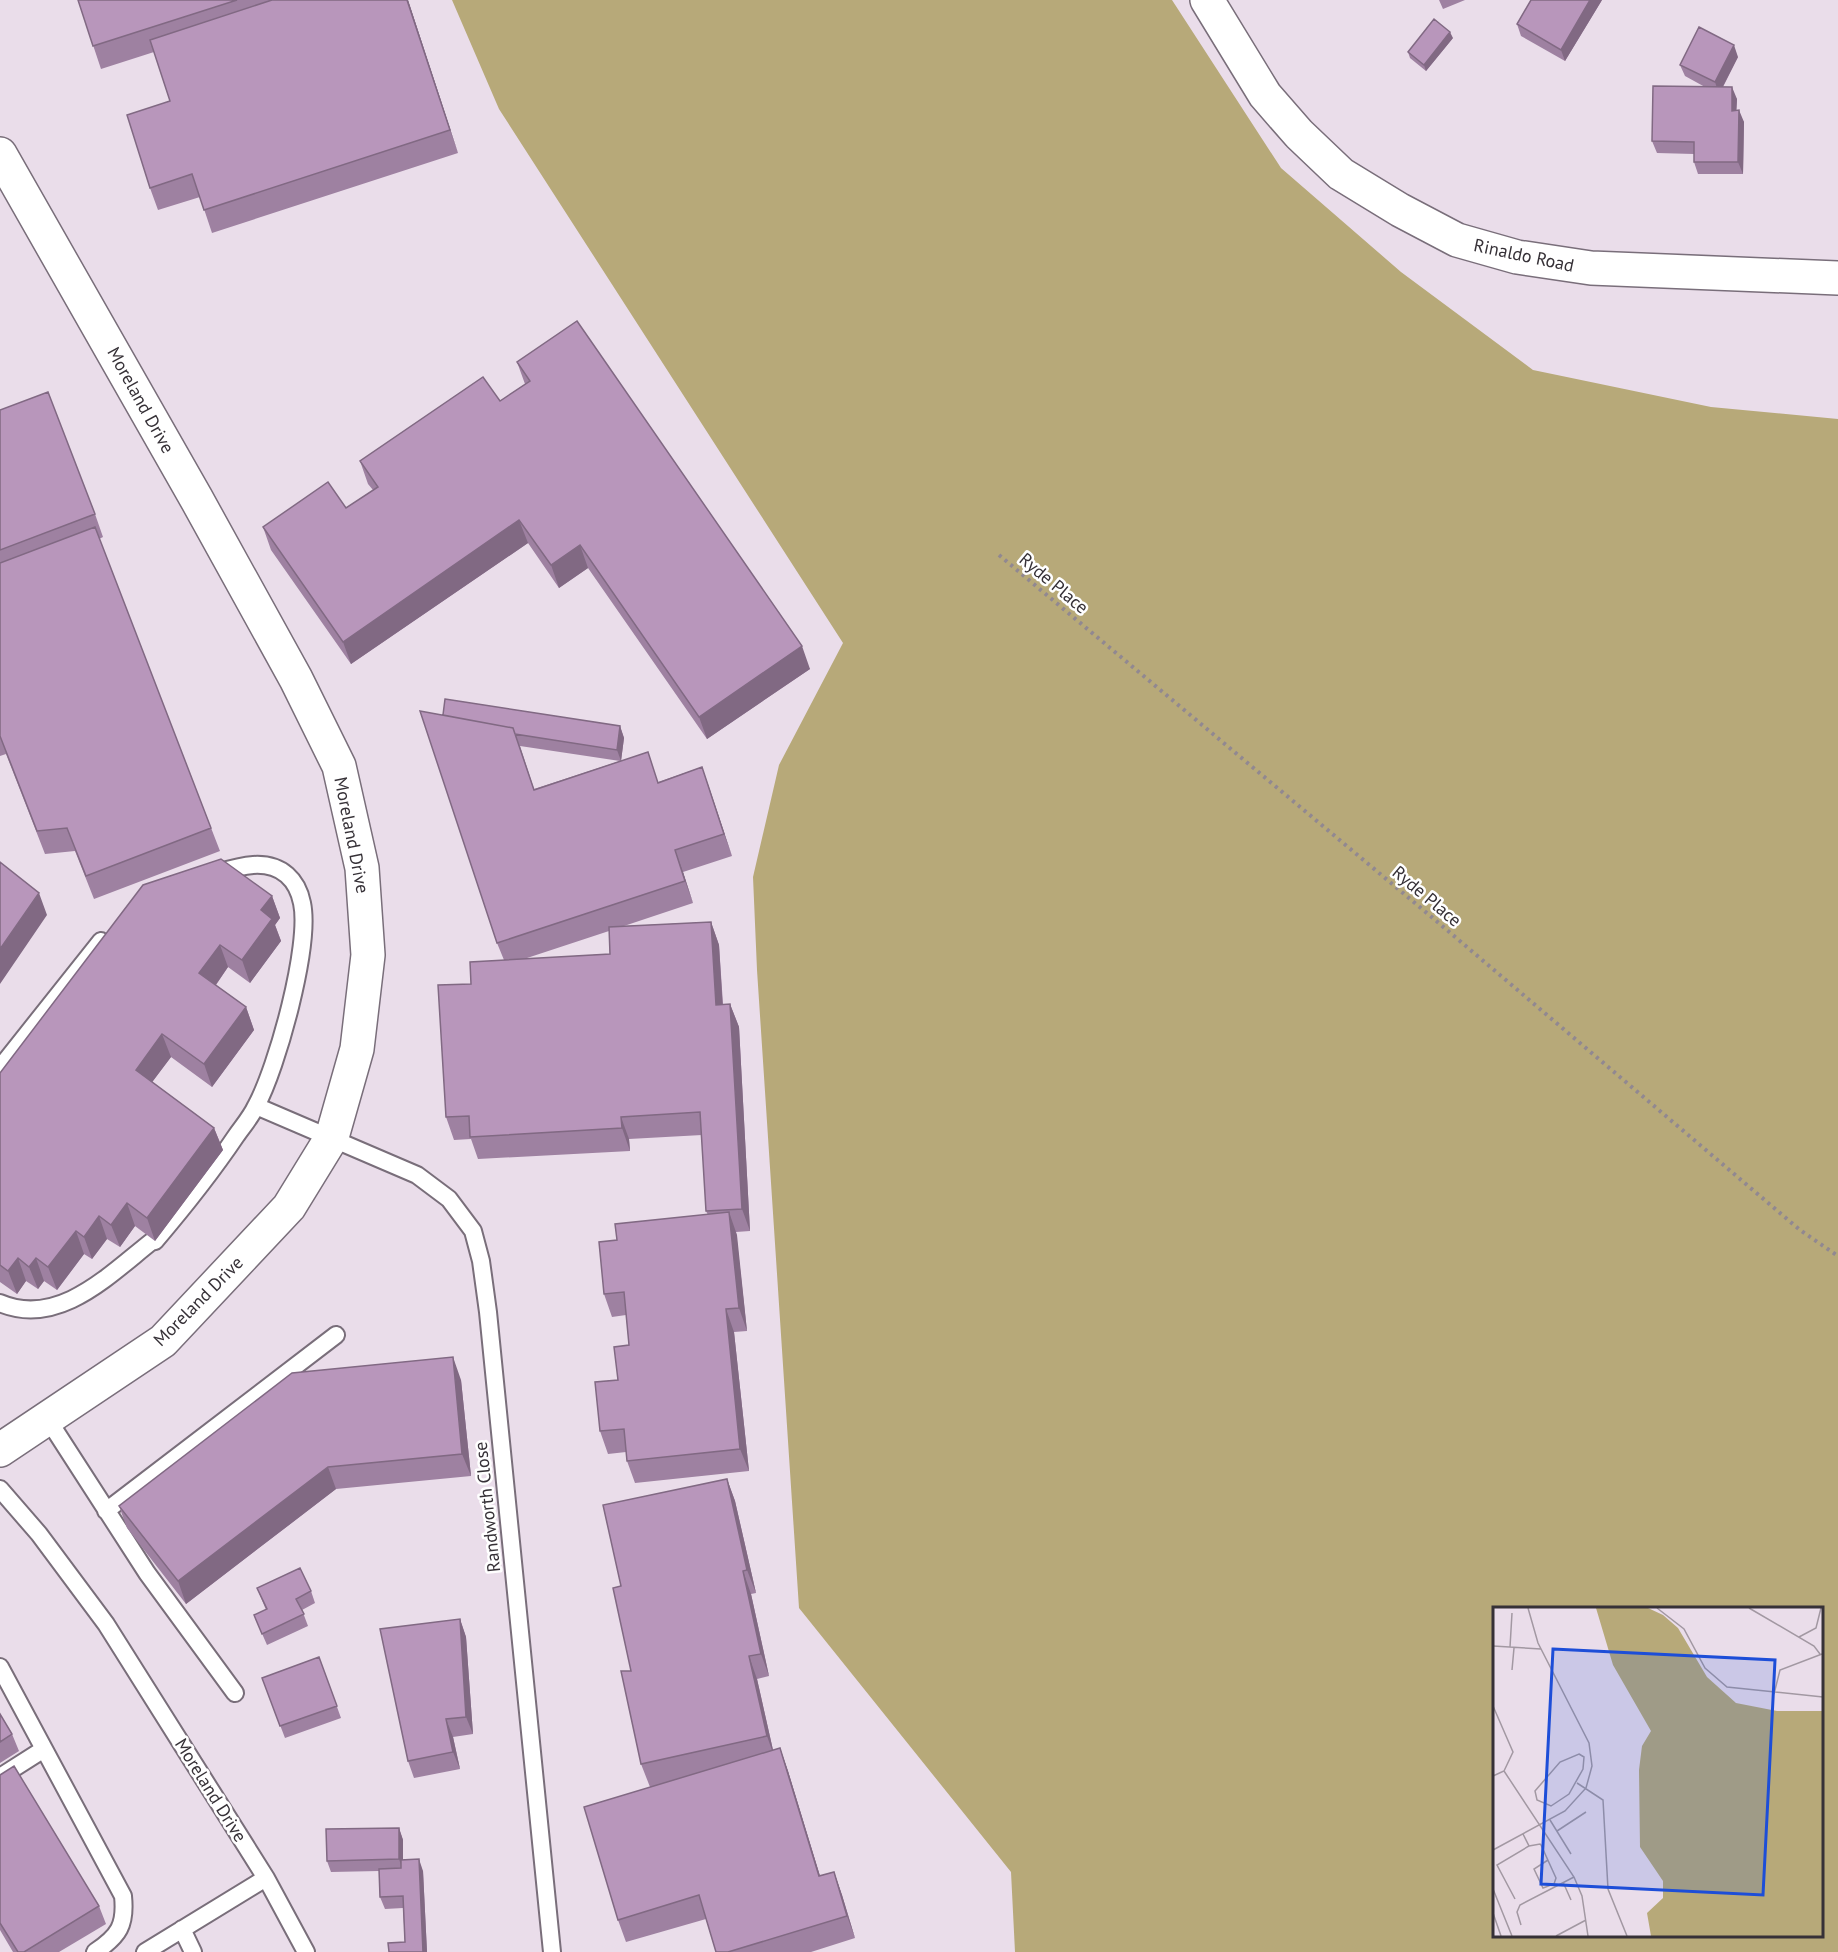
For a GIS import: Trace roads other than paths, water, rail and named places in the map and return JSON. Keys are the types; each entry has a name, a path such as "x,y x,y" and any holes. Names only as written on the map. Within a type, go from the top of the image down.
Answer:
{"street":[{"name":"Rinaldo Road","path":"1207,0 1265,95 1299,134 1341,174 1400,210 1457,240 1517,256 1591,268 1838,278"},
{"name":"Moreland Drive","path":"0,154 196,498 296,679 339,766 362,868 368,955 357,1048 332,1137 289,1207 163,1341 0,1450"}],"lane":[{"path":"0,1303 16,1310 51,1308 76,1298 155,1241 192,1197 256,1106 276,1055 295,981 302,934 302,904 297,888 287,876 255,864 198,878"},
{"path":"0,1068 110,930"},
{"name":"Randworth Close","path":"256,1106 417,1175 449,1199 473,1231 481,1261 488,1312 552,1952"},
{"path":"106,1511 336,1335"},
{"path":"47,1418 147,1573 235,1693"},
{"name":"Moreland Drive","path":"0,1489 39,1534 106,1624 266,1878 306,1952"},
{"path":"0,1666 123,1896 125,1912 121,1929 105,1946 95,1952"},
{"path":"0,1777 44,1749"},
{"path":"145,1952 266,1878"},
{"path":"182,1929 193,1952"}]}
